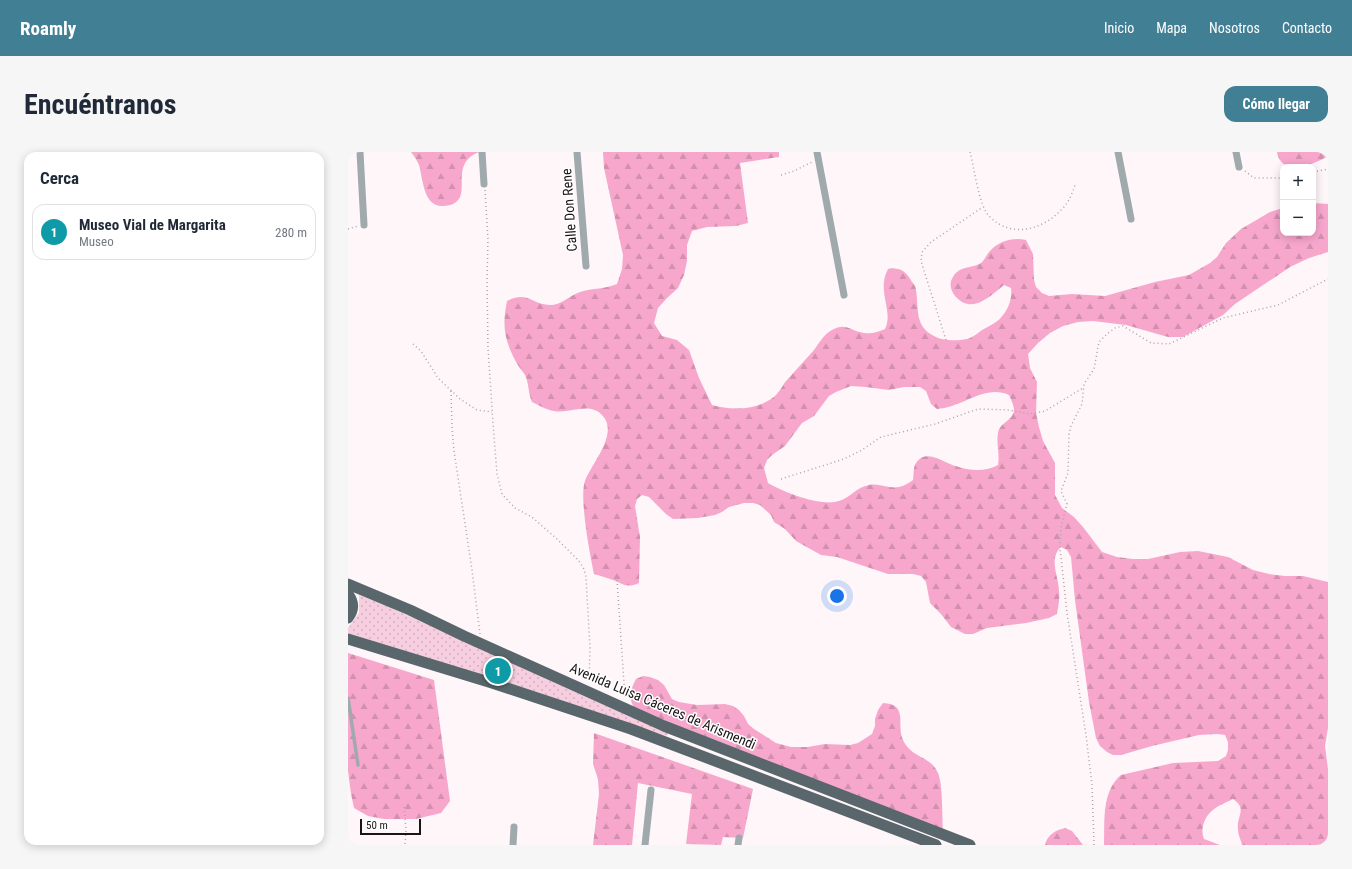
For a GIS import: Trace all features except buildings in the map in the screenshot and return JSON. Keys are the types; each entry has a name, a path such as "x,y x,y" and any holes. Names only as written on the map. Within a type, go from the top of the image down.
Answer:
{"main road":[{"name":"Avenida Luisa Cáceres de Arismendi","path":"348,584 410,610 693,738 970,845"},
{"path":"348,594 352,601 353,608 348,618"},
{"name":"Avenida Luisa Cáceres de Arismendi","path":"348,639 492,683 631,729 936,845"}],"street":[{"path":"360,152 364,225"},
{"path":"482,152 484,184"},
{"name":"Calle Don Rene","path":"577,152 586,266"},
{"path":"1118,152 1131,219"},
{"path":"1236,152 1239,167"},
{"path":"818,155 844,295"},
{"path":"645,845 651,790"},
{"path":"513,845 514,827"}],"lane":[{"path":"348,698 358,765"}],"path":[{"path":"970,152 983,206 989,216 1005,229 1031,229 1051,219 1063,209 1071,197 1075,185"},
{"path":"781,175 794,171 818,155"},
{"path":"1239,167 1254,178 1280,178"},
{"path":"1316,171 1328,169"},
{"path":"484,184 488,239 488,334 497,474 502,494 515,508 532,517 557,539 579,561 584,569 586,577 590,648 589,692"},
{"path":"946,340 921,261 922,252 931,242 983,206"},
{"path":"348,229 364,225"},
{"path":"1094,845 1092,785 1067,613 1060,548 1061,527 1067,504 1061,491 1068,473 1069,434 1071,426 1082,404 1084,384 1094,369 1099,342 1115,328 1123,326 1151,344 1169,344 1222,318 1278,305 1328,279"},
{"path":"413,344 421,351 438,378 460,399 477,410 492,412"},
{"path":"781,479 844,459 862,450 882,437 935,424 978,409 1009,410 1030,414 1045,412 1083,388"},
{"path":"452,391 454,451 472,570 481,643"},
{"path":"617,580 626,709"},
{"path":"404,807 406,829 405,845"}],"shaded area":[{"path":"359,595 389,607 668,733 667,736 348,633 348,628 359,613"}],"green space":[{"path":"411,152 479,152 469,158 464,166 459,198 454,203 443,206 436,205 431,202 428,197 423,184 419,165"},
{"path":"603,152 779,152 779,157 740,163 748,223 736,226 707,227 692,231 687,245 687,261 684,275 678,288 658,308 654,323 662,336 677,340 689,350 699,378 712,405 729,408 746,408 762,404 776,395 824,336 832,330 845,327 859,332 870,333 885,329 888,315 884,285 888,269 899,269 907,275 914,285 916,289 920,322 928,332 941,339 963,340 973,337 1000,319 1010,302 1011,288 1004,285 986,299 974,304 968,304 961,301 952,292 951,281 961,269 981,263 989,252 1002,242 1016,239 1026,240 1033,254 1034,280 1036,287 1042,293 1049,296 1072,294 1105,296 1155,282 1189,275 1210,263 1217,257 1226,243 1241,229 1270,212 1280,209 1280,236 1316,236 1316,203 1328,204 1328,252 1309,258 1290,267 1235,304 1223,315 1183,337 1168,337 1126,325 1093,321 1078,322 1063,326 1050,333 1028,354 1030,368 1037,382 1036,413 1039,427 1043,441 1055,463 1055,495 1062,508 1074,517 1102,552 1117,557 1148,559 1180,552 1198,551 1228,557 1253,570 1269,574 1303,576 1328,582 1328,728 1325,746 1328,769 1328,845 1242,845 1238,834 1241,810 1240,806 1233,799 1210,813 1204,823 1202,831 1204,839 1220,845 1104,845 1105,808 1107,799 1110,790 1121,775 1173,763 1218,761 1226,756 1228,742 1225,735 1199,735 1121,755 1113,755 1100,746 1096,738 1089,702 1075,600 1071,557 1067,550 1061,547 1055,557 1055,568 1059,586 1059,603 1057,614 1049,618 1026,623 987,628 973,634 965,634 951,627 930,603 926,582 921,576 913,574 888,574 837,557 821,555 796,541 785,529 774,522 771,515 760,505 753,503 744,503 729,507 715,515 698,518 673,519 649,497 642,495 637,499 635,506 640,537 639,583 634,585 624,585 594,574 583,500 585,481 603,448 606,439 608,430 606,421 601,414 590,409 554,411 545,409 532,402 526,378 516,362 509,346 504,325 507,301 514,298 526,298 545,305 552,305 560,303 580,292 617,284 622,269 623,255 604,168","holes":["851,386 889,390 904,387 920,387 926,391 931,404 937,409 946,408 991,392 1000,392 1009,395 1014,410 1011,417 999,429 997,441 999,457 998,465 983,470 972,470 956,466 934,457 924,457 919,459 915,465 913,480 901,487 876,485 864,486 843,500 831,502 822,502 802,498 768,483 764,468 767,460 785,446 802,423 814,416 829,396"]},
{"path":"1277,152 1328,152 1328,156 1312,164 1284,164 1280,160"},
{"path":"348,653 434,680 450,801 441,813 416,819 384,819 368,816 354,808 348,771"},
{"path":"643,676 658,680 664,685 672,699 679,702 697,705 725,704 733,706 739,710 748,724 754,729 776,743 791,747 808,747 825,744 850,745 858,743 872,734 878,710 883,703 891,704 899,711 901,734 907,746 911,751 935,767 938,773 942,793 943,831 635,709 631,702 631,691 636,679"},
{"path":"594,733 753,789 743,838 723,837 721,845 686,844 692,794 638,783 632,845 593,845 599,794 598,779 593,764"},
{"path":"1065,828 1072,831 1083,845 1045,845 1046,841 1052,834"}],"place":[{"name":"Museo Vial de Margarita","path":"498,671"}]}
